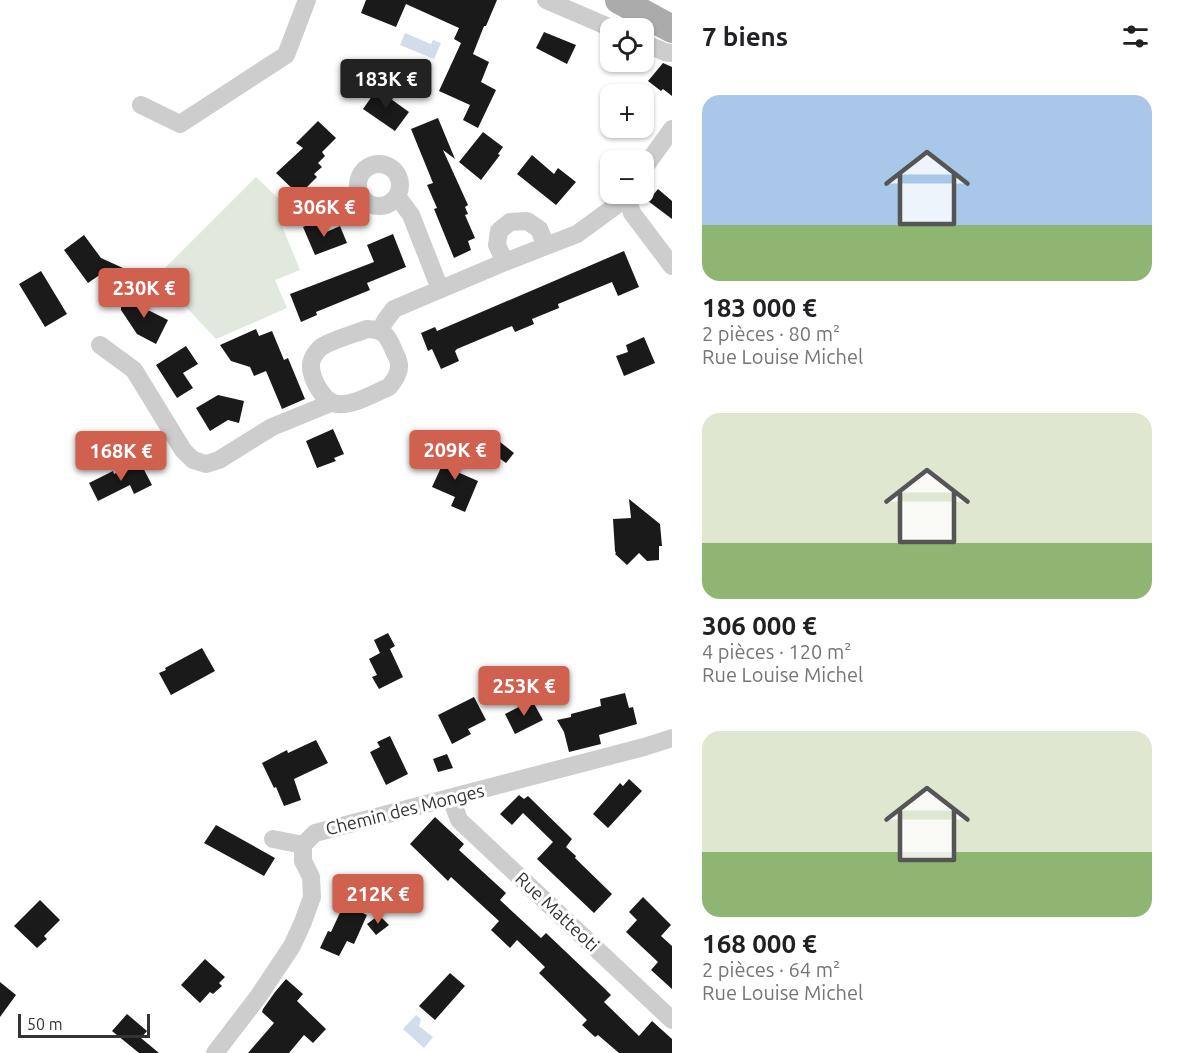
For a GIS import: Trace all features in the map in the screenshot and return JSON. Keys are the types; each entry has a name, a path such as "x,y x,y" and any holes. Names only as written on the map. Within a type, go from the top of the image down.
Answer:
{"main road":[{"path":"619,0 672,29"}],"street":[{"path":"141,105 180,124 286,55 307,0"},
{"path":"546,0 600,23"},
{"path":"654,47 672,53"},
{"path":"654,154 672,129"},
{"path":"397,196 411,214 440,289"},
{"path":"380,330 394,309 577,234 618,204"},
{"path":"629,204 632,213 672,266"},
{"path":"505,262 497,245 499,231 510,222 527,221 539,229 546,246"},
{"path":"367,329 380,330 390,340 399,365 394,381 389,387 348,404 329,402 322,396 315,379 311,365 314,355 322,347 367,329"},
{"path":"100,345 134,370 183,450 193,460 206,464 219,460 272,427 329,402"},
{"name":"Chemin des Monges","path":"215,1053 258,997 292,946 303,922 312,897 311,877 303,861 303,845 315,833 672,738"},
{"name":"Rue Matteoti","path":"451,798 459,820 672,1020"},
{"path":"273,838 303,845"}],"shaded area":[{"path":"405,33 431,44 433,40 441,43 434,59 400,45"},
{"path":"256,177 299,218 282,226 300,270 275,280 287,308 216,339 157,276"},
{"path":"416,1015 421,1019 419,1026 433,1037 424,1048 403,1029"}],"building":[{"path":"366,0 497,0 473,54 489,62 481,82 496,90 478,128 463,120 470,105 439,91 461,43 454,39 459,28 406,4 396,27 361,13"},
{"path":"544,32 576,45 567,64 536,48"},
{"path":"663,63 672,67 672,96 663,89 661,91 648,81"},
{"path":"377,89 409,112 395,131 363,109"},
{"path":"438,118 455,159 443,150 468,205 465,207 468,214 465,215 475,238 468,241 471,250 454,258 427,185 433,183 411,129"},
{"path":"318,121 336,138 322,152 325,156 318,163 322,167 314,174 317,177 299,195 276,173 303,148 296,143"},
{"path":"483,132 503,147 498,154 500,155 481,180 459,162"},
{"path":"532,155 554,174 558,168 576,182 556,205 517,174"},
{"path":"658,189 672,201 672,219 652,204 654,204 654,194"},
{"path":"319,220 324,233 340,226 347,243 315,255 303,227"},
{"path":"393,234 406,267 367,283 370,290 316,312 317,315 301,322 290,294 374,262 367,245"},
{"path":"84,235 101,258 123,268 117,281 101,274 88,283 64,250"},
{"path":"624,251 639,287 618,296 612,282 558,304 559,308 532,319 534,324 515,332 512,326 457,349 455,351 459,361 441,369 432,349 428,351 421,333 435,327 437,331"},
{"path":"41,271 67,314 45,327 19,284"},
{"path":"139,294 148,310 168,320 156,344 137,334 121,310 121,305"},
{"path":"256,329 259,336 272,331 284,360 288,358 305,399 282,409 266,371 254,376 250,367 231,361 220,345"},
{"path":"644,337 655,363 624,376 616,356 628,352 626,345"},
{"path":"186,346 198,364 183,373 193,388 177,398 156,365"},
{"path":"218,395 244,401 239,423 228,420 210,431 196,408"},
{"path":"333,429 344,454 334,458 336,461 317,468 306,441"},
{"path":"491,435 514,453 506,463 482,446"},
{"path":"451,446 464,451 455,471 478,481 465,512 451,506 455,497 432,487"},
{"path":"140,462 152,485 134,494 130,485 98,501 89,483 113,471 114,474"},
{"path":"629,499 660,524 662,546 659,546 659,560 647,561 639,553 627,565 615,554 613,519 631,518"},
{"path":"388,633 395,646 390,649 403,677 379,689 372,677 377,675 369,659 380,653 374,640"},
{"path":"202,648 215,671 171,695 159,673"},
{"path":"625,693 629,708 633,707 637,724 599,735 601,744 569,752 564,732 557,720 601,706 600,699"},
{"path":"474,697 486,720 468,729 471,734 452,744 438,715"},
{"path":"532,700 543,720 515,734 505,714"},
{"path":"390,736 408,774 386,785 370,752 380,747 377,742"},
{"path":"316,740 328,763 294,779 301,800 284,806 262,763 287,750 288,753"},
{"path":"447,754 453,768 438,772 433,759"},
{"path":"629,779 642,791 608,828 593,814 620,783 623,786"},
{"path":"519,795 524,799 528,796 572,839 566,847 612,894 594,913 537,859 553,842 523,813 512,825 500,814"},
{"path":"435,817 464,844 459,850 506,893 500,900 541,938 546,933 604,988 611,995 604,1002 639,1036 652,1021 672,1039 672,1053 619,1053 582,1025 587,1020 539,973 545,967 517,940 510,948 491,930 499,921 451,877 448,881 410,844"},
{"path":"216,825 275,858 264,876 204,843"},
{"path":"643,897 671,925 661,936 672,946 672,989 651,970 658,962 626,932 637,920 629,912"},
{"path":"40,900 60,920 44,936 47,939 37,948 14,926"},
{"path":"344,904 367,915 354,944 347,941 339,956 320,948 328,931 331,932"},
{"path":"379,915 389,925 376,935 367,924"},
{"path":"205,959 225,977 219,983 222,986 213,994 210,992 200,1003 181,985"},
{"path":"450,973 465,986 435,1020 419,1006"},
{"path":"286,979 303,994 297,1001 326,1029 313,1043 304,1035 289,1053 248,1053 274,1023 262,1012"},
{"path":"0,982 16,995 0,1017"},
{"path":"127,1014 147,1031 141,1038 159,1053 139,1053 112,1031"}]}
